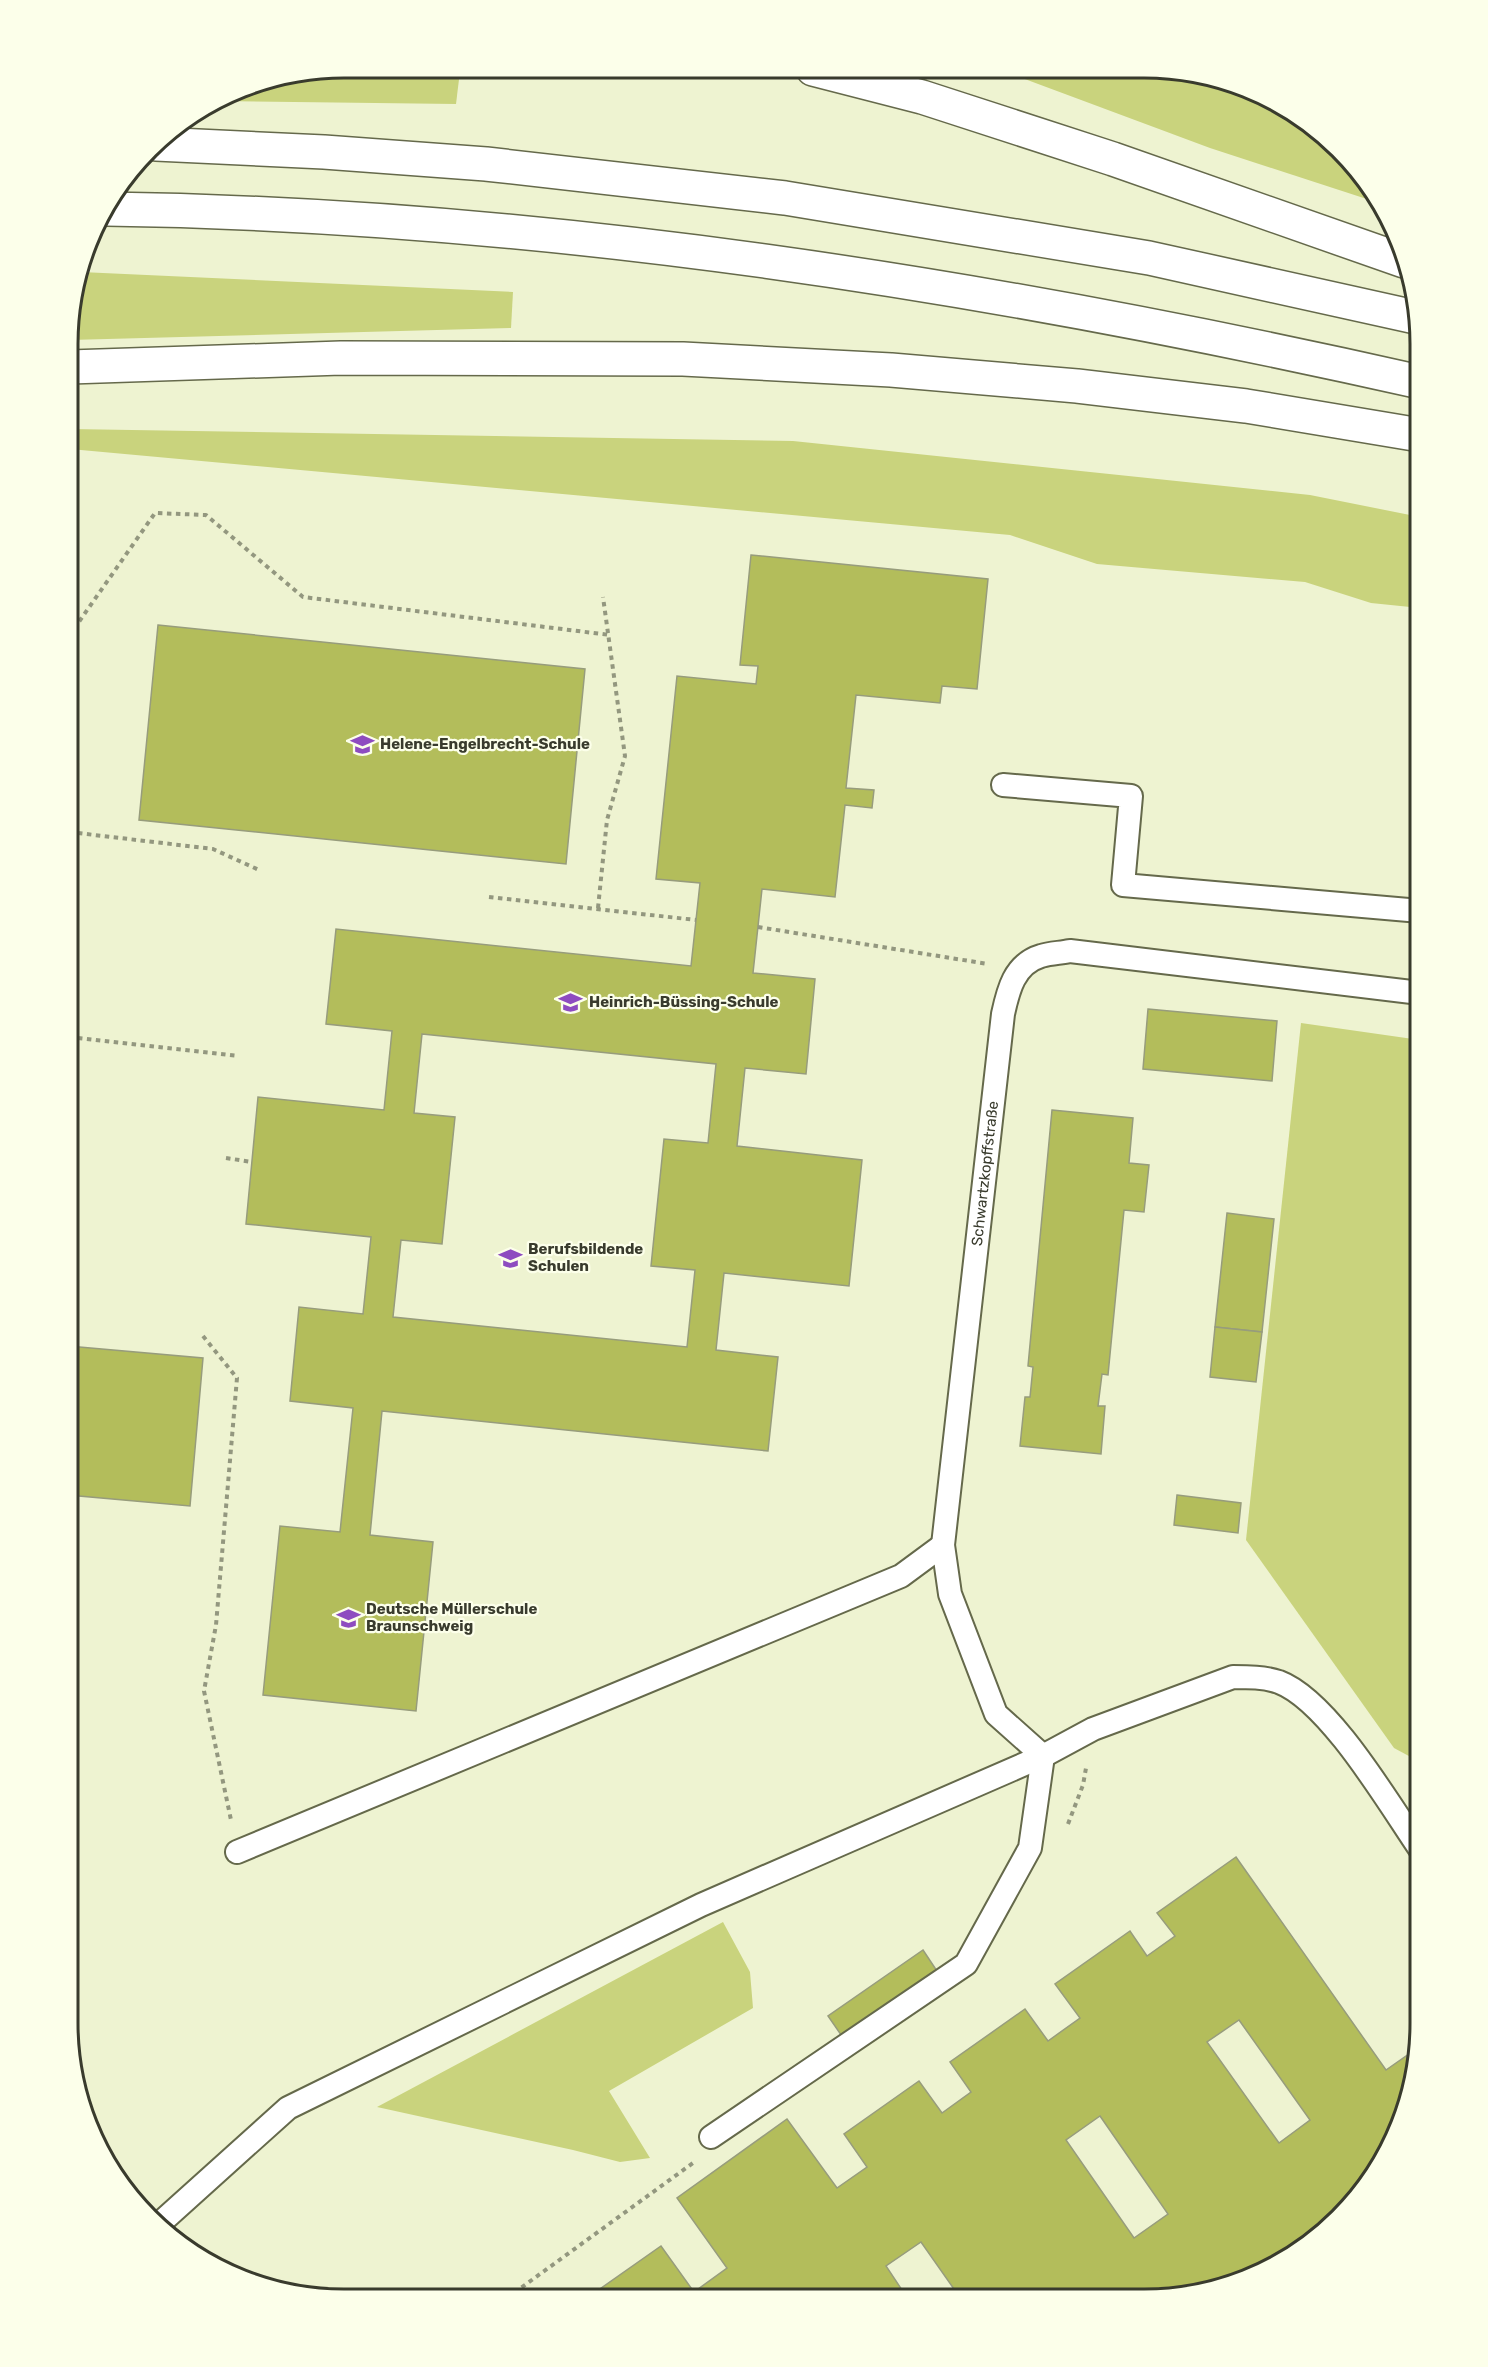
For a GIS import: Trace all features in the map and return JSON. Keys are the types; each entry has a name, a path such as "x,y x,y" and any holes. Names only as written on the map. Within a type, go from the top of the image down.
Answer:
{"highway":[{"path":"848,78 922,97 1102,155 1396,258"},
{"path":"168,145 324,152 486,164 785,198 1149,258 1408,315"},
{"path":"115,209 230,212 452,225 740,257 832,270 1122,321 1291,353 1410,380"},
{"path":"78,367 341,358 683,359 844,367 1077,386 1224,403 1410,433"}],"lane":[{"path":"1003,785 1131,796 1123,885 1410,910"},
{"path":"1020,969 1039,956 1070,951 1410,992"},
{"name":"Schwartzkopffstraße","path":"1020,969 1009,985 1003,1014 943,1545 950,1594 996,1714 1043,1756"},
{"path":"237,1852 901,1576 943,1545"},
{"path":"165,2219 288,2108 701,1905 1043,1756 1093,1729 1233,1677 1256,1677 1279,1682 1299,1694 1326,1718 1410,1835"},
{"path":"711,2137 966,1964 1030,1848 1043,1756"}],"path":[{"path":"78,623 155,513 206,515 303,597 609,635"},
{"path":"598,908 607,820 625,756 603,597"},
{"path":"78,833 213,849 259,870"},
{"path":"489,897 696,920"},
{"path":"758,927 1020,969"},
{"path":"78,1038 238,1056"},
{"path":"226,1158 252,1162"},
{"path":"203,1336 237,1378 216,1625 204,1690 237,1852"},
{"path":"519,2289 698,2159"}],"green space":[{"path":"459,78 456,104 235,101 275,87 310,80"},
{"path":"1022,78 1178,80 1229,92 1261,105 1306,133 1344,169 1367,199 1210,148"},
{"path":"88,272 513,292 511,328 78,340 80,310"},
{"path":"78,429 793,441 1310,495 1410,515 1410,607 1371,603 1305,582 1097,564 1010,535 78,450"},
{"path":"1301,1023 1410,1039 1410,1757 1394,1748 1246,1540"},
{"path":"723,1922 750,1972 753,2008 609,2091 650,2158 620,2162 377,2107"}],"building":[{"name":"Heinrich-Büssing-Schule","path":"751,555 988,579 977,689 942,686 940,703 856,695 846,788 874,790 872,808 845,805 835,897 762,889 753,973 815,979 806,1074 745,1068 737,1146 862,1160 849,1286 724,1273 716,1350 778,1357 768,1451 382,1411 370,1535 433,1542 416,1711 263,1695 280,1526 340,1532 353,1408 290,1401 299,1307 363,1314 371,1237 246,1224 258,1097 384,1110 392,1031 326,1024 336,929 691,966 700,883 656,879 677,676 756,684 758,666 740,665","holes":["422,1034 716,1064 708,1143 664,1139 651,1266 695,1270 687,1347 393,1317 401,1240 442,1244 455,1117 414,1113"]},
{"name":"Helene-Engelbrecht-Schule","path":"158,625 585,669 566,864 139,820"},
{"path":"1148,1009 1277,1021 1272,1081 1143,1069"},
{"path":"1052,1110 1133,1118 1129,1163 1149,1165 1144,1212 1124,1210 1108,1375 1102,1374 1098,1406 1105,1406 1101,1454 1020,1446 1025,1397 1030,1397 1033,1367 1028,1366"},
{"path":"1227,1213 1274,1219 1262,1332 1215,1327"},
{"path":"1215,1327 1262,1332 1256,1382 1210,1377"},
{"path":"78,1347 203,1358 190,1506 78,1496"},
{"path":"1177,1495 1241,1503 1238,1533 1174,1525"},
{"path":"1236,1857 1386,2070 1408,2055 1396,2108 1374,2156 1344,2198 1306,2234 1246,2269 1213,2280 1178,2287 954,2289 921,2242 886,2266 901,2289 698,2289 727,2268 677,2198 787,2119 837,2188 867,2167 844,2134 919,2081 942,2113 971,2092 950,2062 1025,2009 1048,2041 1080,2018 1055,1984 1130,1931 1147,1956 1175,1936 1157,1913","holes":["1239,2020 1310,2120 1279,2143 1207,2042","1100,2116 1168,2214 1134,2238 1066,2140"]},
{"path":"923,1950 941,1977 846,2042 828,2016"},
{"path":"661,2246 692,2289 600,2289"}],"place":[{"name":"Helene-Engelbrecht-Schule","path":"362,744"},
{"name":"Heinrich-Büssing-Schule","path":"571,1002"},
{"name":"Berufsbildende Schulen","path":"510,1258"},
{"name":"Deutsche Müllerschule Braunschweig","path":"348,1618"}]}
